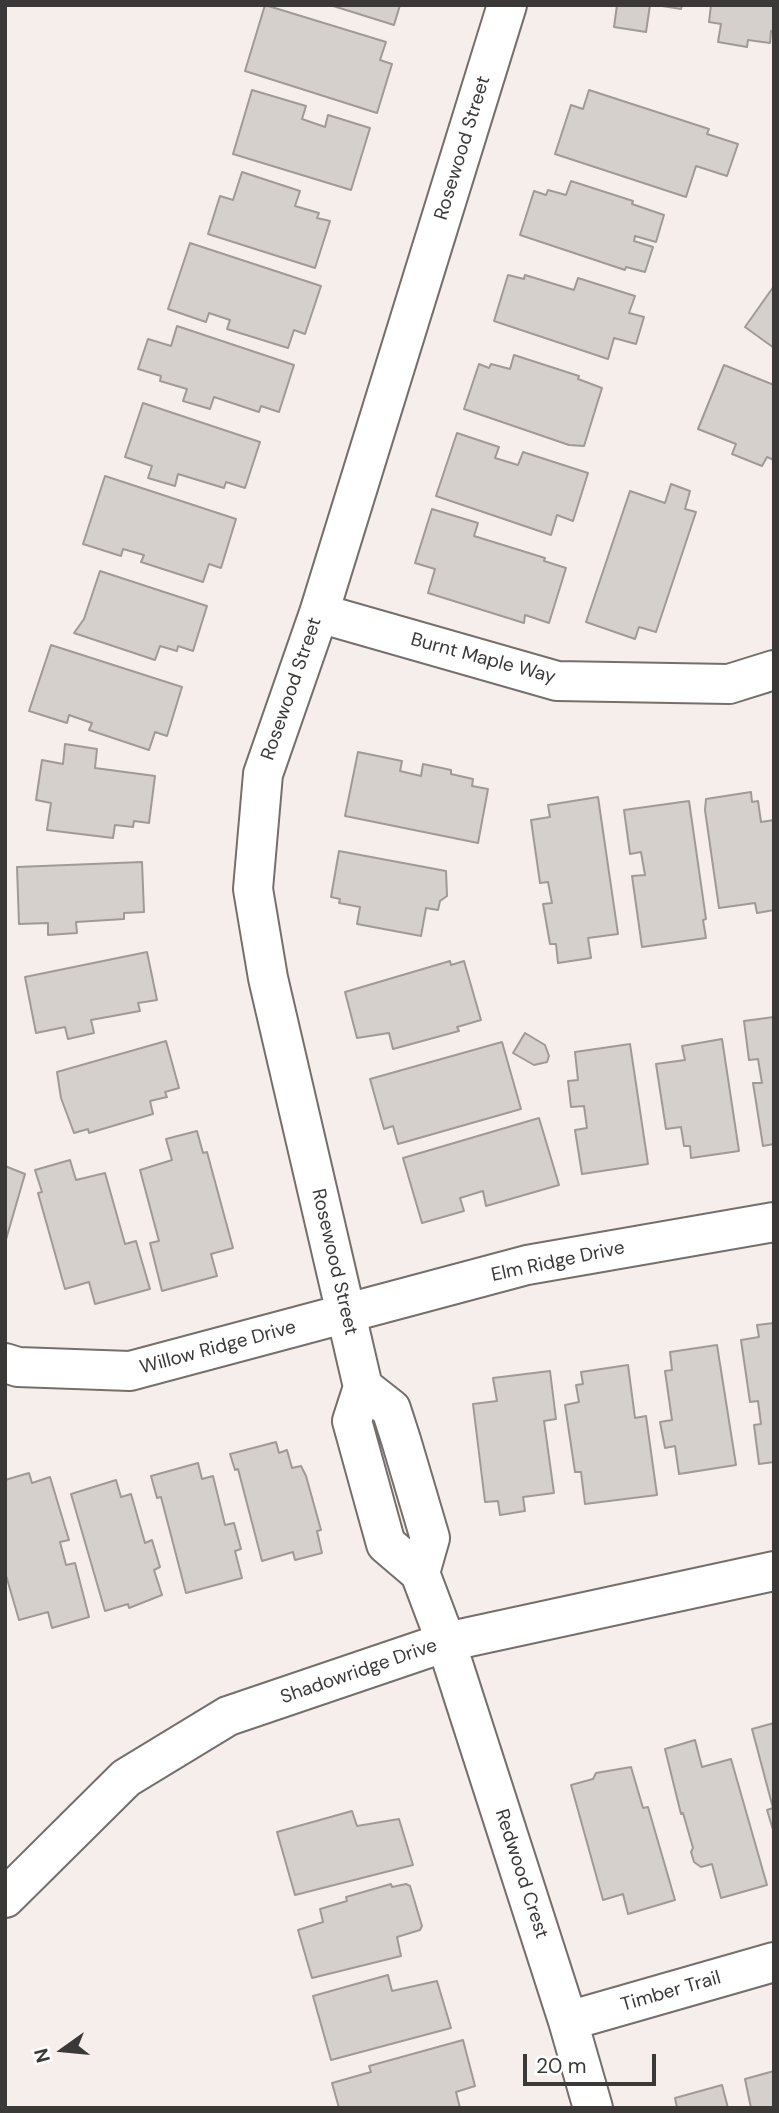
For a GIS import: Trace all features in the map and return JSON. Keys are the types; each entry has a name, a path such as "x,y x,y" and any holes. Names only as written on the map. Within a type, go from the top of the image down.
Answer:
{"street":[{"name":"Rosewood Street","path":"446,1642 420,1573 430,1538 398,1430 391,1409 363,1387 268,978 253,890 263,774 319,613 507,5"},
{"name":"Burnt Maple Way","path":"319,613 556,681 729,684 774,670"},
{"name":"Elm Ridge Drive","path":"346,1315 527,1265 774,1222"},
{"name":"Willow Ridge Drive","path":"5,1363 18,1367 130,1371 346,1315"},
{"name":"Shadowridge Drive","path":"5,1898 125,1778 228,1716 446,1642 774,1571"},
{"name":"Redwood Crest","path":"446,1642 568,2021 593,2108"},
{"name":"Timber Trail","path":"568,2021 774,1962"}],"building":[{"path":"265,5 386,42 380,60 392,64 377,113 245,71"},
{"path":"330,5 400,5 394,25"},
{"path":"617,5 650,5 646,32 614,27"},
{"path":"656,5 682,5 681,9"},
{"path":"711,5 774,5 774,32 771,31 770,43 748,40 747,47 718,42 721,24 709,22"},
{"path":"252,90 306,106 302,119 325,127 328,115 370,128 351,190 233,154"},
{"path":"589,90 709,129 707,134 738,144 727,176 696,166 686,197 555,154 571,105 583,109"},
{"path":"242,172 300,191 295,206 319,213 317,218 330,221 315,268 208,234 220,196 233,200"},
{"path":"571,181 633,201 632,204 664,215 656,242 635,236 634,241 653,247 645,272 626,267 625,270 520,235 534,191 546,195 548,190 566,195"},
{"path":"190,243 321,286 305,334 294,330 288,348 227,329 230,320 209,313 206,322 168,309"},
{"path":"508,275 524,279 525,275 574,290 578,278 635,296 629,313 644,317 636,344 614,338 608,359 494,321"},
{"path":"774,286 774,348 745,327"},
{"path":"177,326 294,365 279,412 261,406 259,412 214,397 210,409 183,401 187,389 160,381 161,376 138,369 148,339 171,346"},
{"path":"514,355 579,376 578,379 602,388 584,446 569,445 464,409 479,364 489,368 491,364 510,369"},
{"path":"724,365 774,385 774,460 767,457 762,466 732,454 736,444 698,429"},
{"path":"143,403 260,442 245,488 226,482 224,488 178,474 175,486 148,478 152,466 125,457"},
{"path":"457,433 499,447 495,458 518,465 523,452 588,473 573,521 557,515 551,535 436,496"},
{"path":"105,476 236,519 221,568 209,564 203,582 141,562 144,555 123,549 121,556 83,544"},
{"path":"671,484 690,491 685,509 696,512 656,632 639,627 635,639 586,622 630,491 665,503"},
{"path":"432,509 478,523 474,536 545,558 544,561 566,568 549,623 525,615 524,623 428,593 435,569 415,563"},
{"path":"100,571 207,606 193,651 178,646 177,651 160,646 155,660 74,633 84,619"},
{"path":"51,645 182,687 167,736 155,732 149,750 89,730 92,723 69,715 67,723 29,711"},
{"path":"65,744 97,749 95,768 155,776 149,823 134,821 133,827 115,825 113,838 47,830 51,803 36,800 42,760 63,764"},
{"path":"358,752 402,761 400,771 421,776 423,764 451,770 451,774 473,779 472,786 488,789 478,843 345,816"},
{"path":"751,792 752,802 758,801 761,822 774,820 774,910 757,913 755,903 719,908 705,810 706,799"},
{"path":"598,797 618,934 588,938 591,958 558,963 556,944 550,944 543,904 552,903 548,882 540,883 531,820 550,817 548,805"},
{"path":"689,801 706,919 703,920 706,938 642,947 632,876 645,875 641,852 630,854 624,810"},
{"path":"339,851 446,871 447,896 440,901 438,910 426,908 421,936 357,924 360,907 339,903 340,899 331,897"},
{"path":"142,862 144,912 124,913 124,919 76,922 77,933 48,935 48,923 19,924 17,867"},
{"path":"147,952 157,1000 138,1003 140,1011 91,1020 94,1033 68,1039 65,1027 36,1033 25,977"},
{"path":"450,961 451,965 464,961 481,1020 457,1027 459,1031 393,1049 389,1033 357,1038 345,992"},
{"path":"774,1017 774,1144 763,1146 753,1083 762,1083 758,1059 749,1060 744,1021"},
{"path":"525,1033 545,1045 549,1056 547,1062 534,1065 513,1053"},
{"path":"722,1039 739,1151 691,1158 690,1146 684,1146 681,1127 666,1129 656,1064 685,1060 682,1046"},
{"path":"166,1041 179,1088 165,1092 167,1097 150,1101 153,1114 89,1133 88,1129 74,1133 61,1098 57,1072"},
{"path":"502,1042 521,1109 398,1144 393,1126 384,1129 370,1079"},
{"path":"630,1044 648,1164 582,1174 575,1130 587,1128 584,1106 571,1107 568,1081 578,1080 575,1052"},
{"path":"539,1118 559,1185 486,1206 483,1191 460,1198 464,1211 422,1223 403,1158"},
{"path":"197,1131 203,1153 207,1152 233,1248 211,1254 217,1276 162,1291 150,1243 159,1241 140,1170 172,1160 166,1139"},
{"path":"70,1160 76,1180 105,1173 125,1244 136,1241 150,1289 95,1304 89,1282 65,1289 38,1193 42,1192 35,1170"},
{"path":"5,1166 25,1174 5,1243"},
{"path":"774,1323 774,1462 759,1464 754,1425 761,1424 758,1401 750,1402 741,1340 759,1337 757,1325"},
{"path":"717,1345 736,1465 679,1474 675,1446 665,1448 660,1422 672,1420 665,1371 672,1370 670,1352"},
{"path":"628,1365 635,1418 646,1416 657,1495 585,1504 581,1472 575,1472 565,1405 579,1402 576,1385 583,1384 581,1372"},
{"path":"550,1371 556,1419 544,1421 554,1493 523,1497 525,1511 500,1515 498,1501 485,1502 473,1404 497,1401 493,1378"},
{"path":"276,1442 279,1453 287,1450 292,1468 301,1466 306,1476 321,1530 317,1531 322,1553 295,1560 293,1552 262,1561 238,1469 235,1470 230,1454"},
{"path":"198,1463 202,1479 213,1476 225,1525 234,1523 241,1549 235,1551 242,1578 186,1593 161,1497 157,1498 151,1476"},
{"path":"29,1473 32,1483 50,1477 69,1540 60,1542 66,1565 75,1563 89,1617 52,1628 48,1612 19,1620 5,1572 5,1480"},
{"path":"116,1480 121,1497 131,1494 145,1543 152,1540 160,1567 154,1570 162,1595 129,1608 128,1604 105,1611 71,1494"},
{"path":"774,1723 774,1833 767,1810 773,1808 752,1729"},
{"path":"695,1740 702,1767 731,1759 767,1885 721,1898 712,1864 701,1867 694,1862 691,1852 693,1848 683,1813 681,1814 665,1749"},
{"path":"631,1767 643,1808 648,1807 675,1900 628,1914 623,1894 603,1900 571,1785 593,1779 596,1773"},
{"path":"352,1811 357,1826 399,1819 413,1865 295,1895 277,1832"},
{"path":"391,1884 392,1887 406,1884 410,1886 422,1926 420,1930 397,1937 401,1956 312,1978 298,1930 323,1922 320,1909 347,1901 346,1897"},
{"path":"388,1975 392,1991 437,1981 451,2028 331,2060 313,1996"},
{"path":"463,2040 475,2086 456,2092 460,2108 339,2108 332,2083 371,2072 369,2066"},
{"path":"774,2071 774,2108 751,2108 745,2079"},
{"path":"722,2085 728,2108 677,2108 675,2098"}]}
